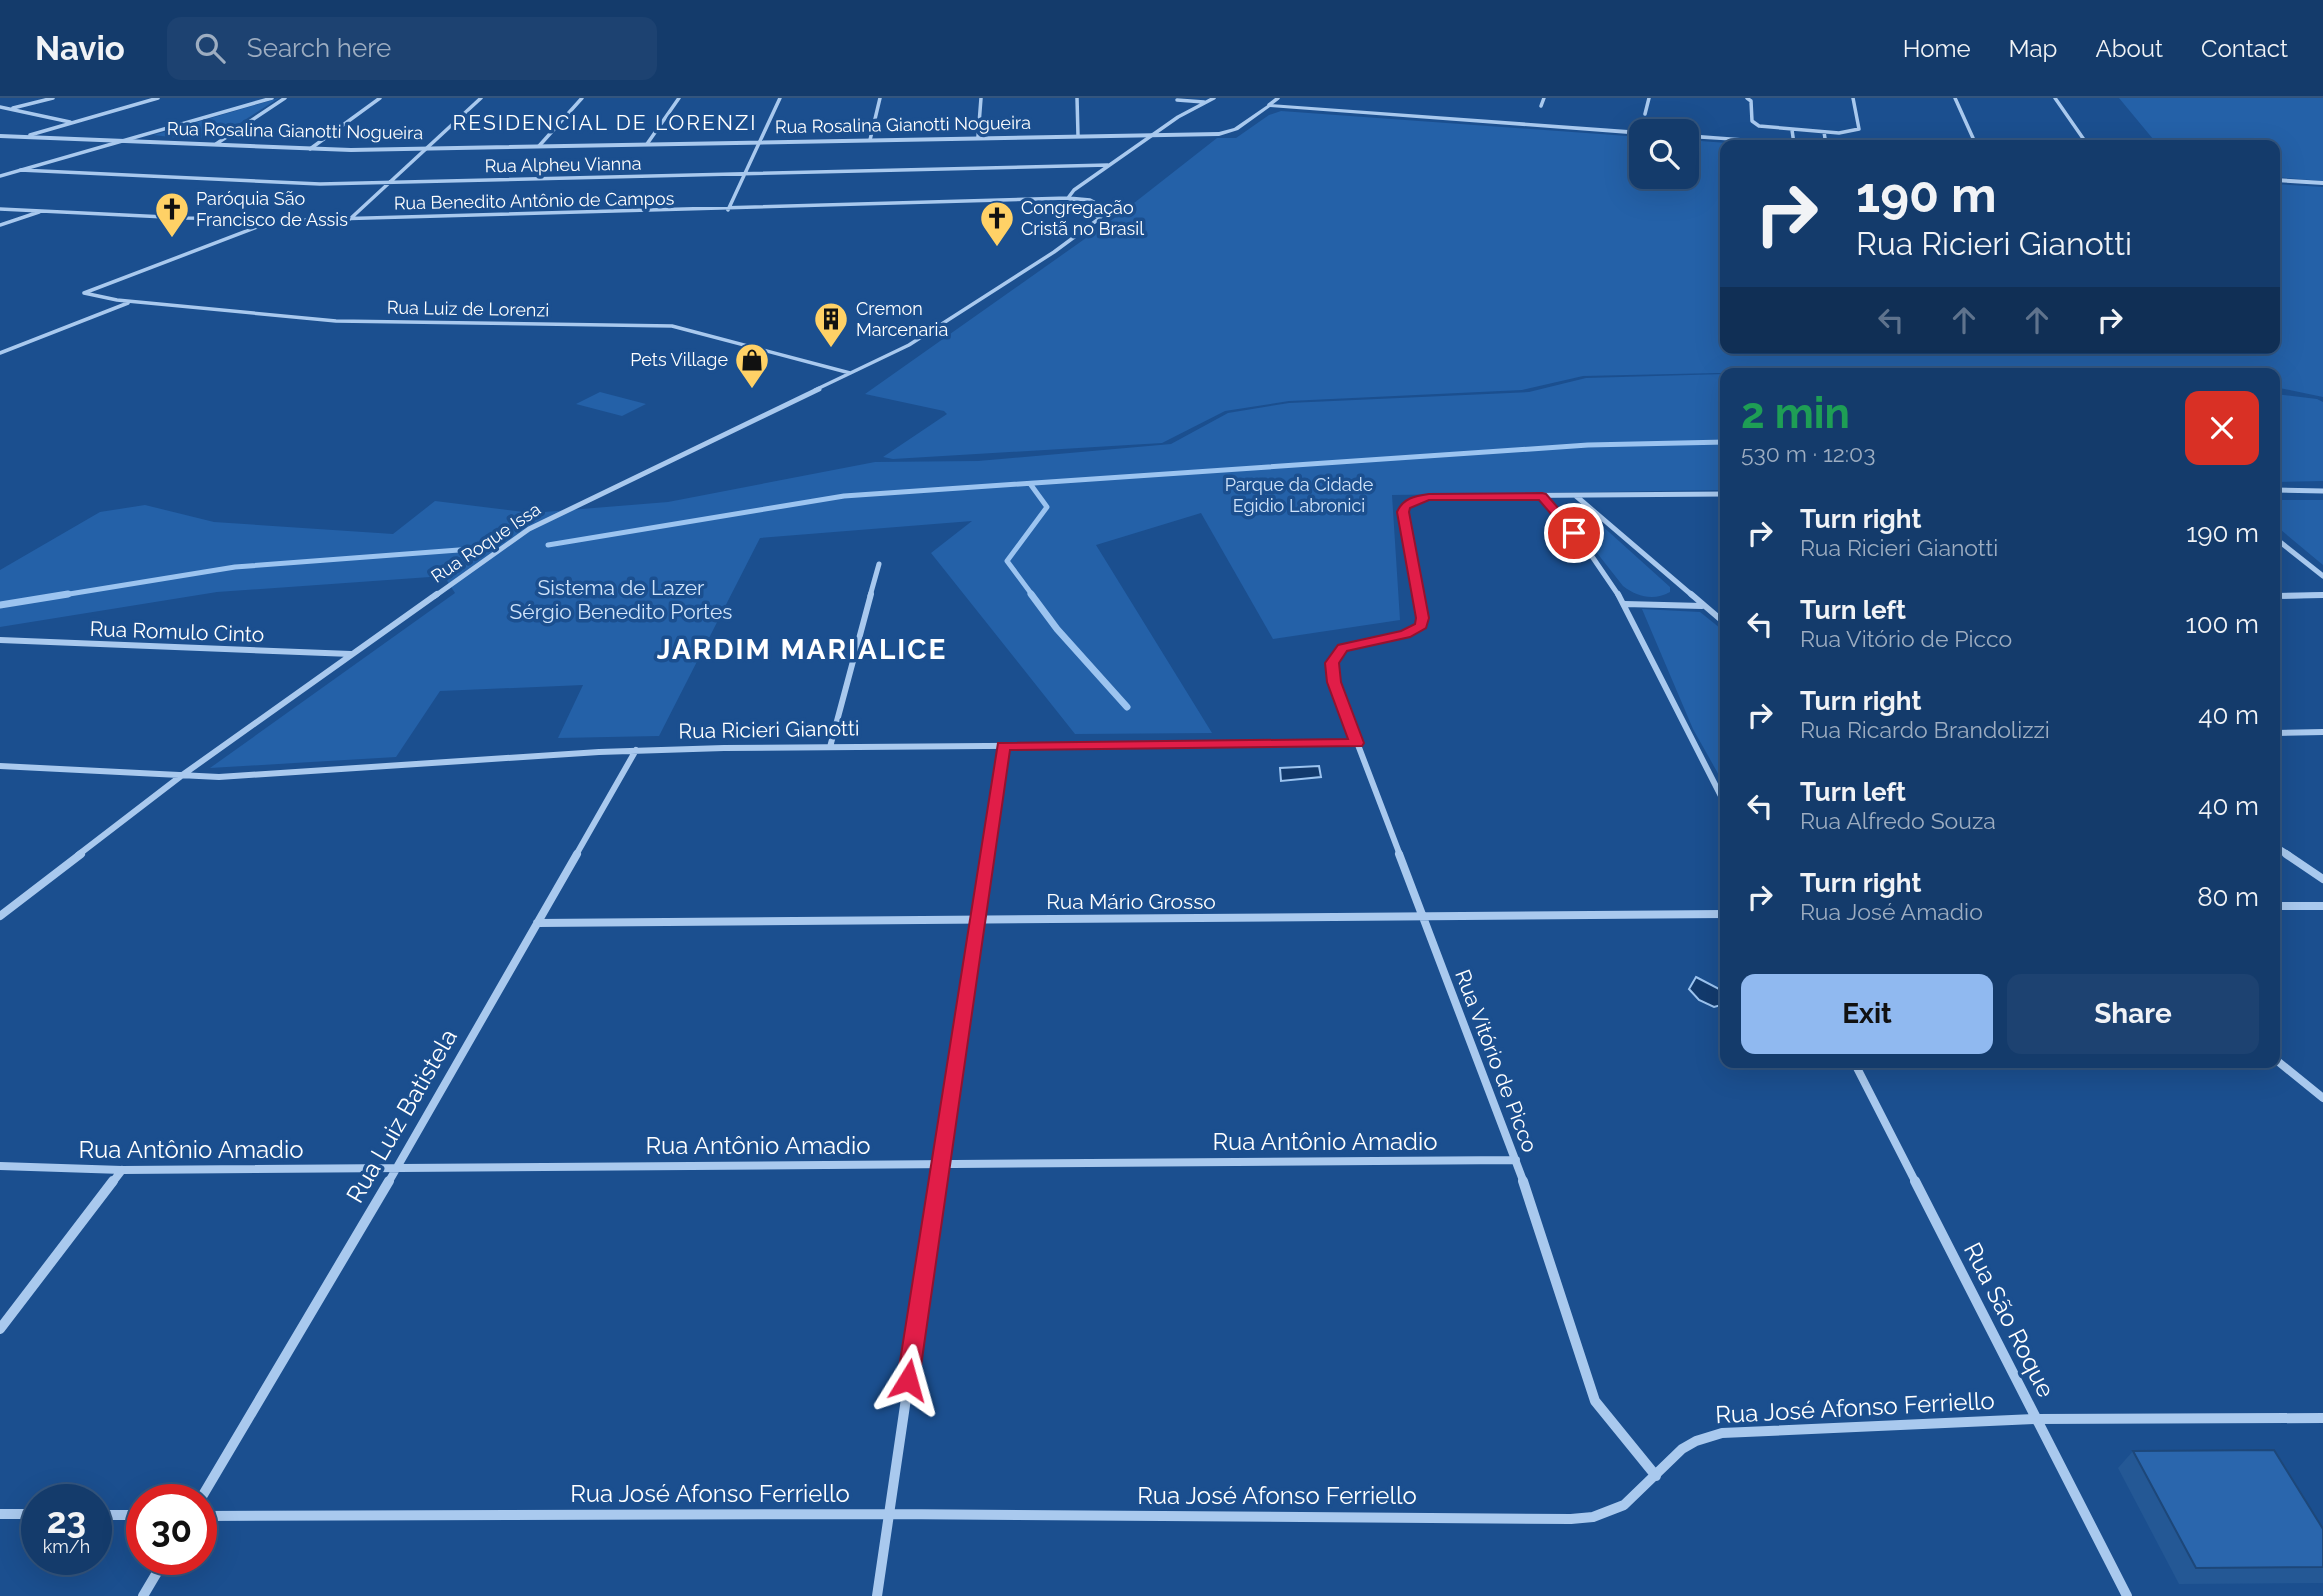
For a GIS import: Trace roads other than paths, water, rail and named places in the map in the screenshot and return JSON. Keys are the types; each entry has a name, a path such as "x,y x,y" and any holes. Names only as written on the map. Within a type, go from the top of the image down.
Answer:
{"street":[{"path":"10,109 53,98"},
{"path":"30,135 158,98"},
{"path":"0,176 272,98"},
{"path":"216,144 285,98"},
{"path":"310,149 380,98"},
{"path":"349,219 481,98"},
{"path":"540,146 582,98"},
{"path":"647,144 680,98"},
{"path":"727,210 780,98"},
{"path":"870,140 880,98"},
{"path":"978,137 981,98"},
{"path":"1077,98 1078,135"},
{"path":"1100,218 1068,198 1074,190 1178,117 1214,98"},
{"path":"1269,105 1278,98"},
{"path":"1541,106 1544,98"},
{"path":"1645,114 1648,98"},
{"path":"1747,98 1751,101 1752,121 1759,126 1824,132 1852,132 1859,129 1853,98"},
{"path":"1955,98 1973,138"},
{"path":"2055,98 2084,140"},
{"path":"1178,117 1177,99 1208,102"},
{"path":"1269,105 1629,132"},
{"name":"Rua Rosalina Gianotti Nogueira","path":"0,136 30,135 310,149 423,149 1219,134 1236,129 1269,105"},
{"path":"0,107 70,122"},
{"path":"238,107 268,108"},
{"path":"1792,130 1793,140"},
{"path":"1824,132 1825,140"},
{"path":"1699,137 1740,140"},
{"name":"Rua Alpheu Vianna","path":"20,170 193,180 388,183 1108,165"},
{"path":"2280,180 2323,183"},
{"name":"Rua Benedito Antônio de Campos","path":"0,209 349,219 1068,198 1090,200 1107,209 1100,218"},
{"path":"0,225 43,211"},
{"name":"Rua Roque Issa","path":"0,916 181,776 529,529 931,332 1054,252 1100,218"},
{"name":"Rua Luiz de Lorenzi","path":"276,219 84,293 93,297 132,302 336,321 673,326 850,373"},
{"path":"0,353 132,302"},
{"path":"2280,491 2323,491"},
{"path":"1542,496 1720,494"},
{"name":"Rua Vitório de Picco","path":"1542,496 1440,496 1409,502 1403,512 1423,618 1421,626 1405,634 1342,648 1332,663 1332,671 1516,1160 1595,1401 1656,1476"},
{"path":"1542,496 1589,552 1625,604 1720,794"},
{"path":"1575,496 1720,619"},
{"path":"2280,542 2323,576"},
{"path":"830,747 879,564"},
{"path":"2280,596 2323,595"},
{"path":"1625,604 1703,606"},
{"name":"Rua Romulo Cinto","path":"0,640 352,654"},
{"path":"2280,733 2323,732"},
{"name":"Rua Ricieri Gianotti","path":"0,766 219,777 636,751 1357,743"},
{"path":"877,1596 1003,746"},
{"name":"Rua Luiz Batistela","path":"209,1484 397,1168 636,751"},
{"path":"2280,849 2323,878"},
{"path":"2280,906 2323,906"},
{"name":"Rua Mário Grosso","path":"537,923 1720,914"},
{"path":"2280,1063 2323,1098"},
{"name":"Rua São Roque","path":"1857,1068 2127,1596"},
{"name":"Rua Antônio Amadio","path":"0,1166 122,1171 1516,1160"},
{"path":"0,1329 122,1171"},
{"name":"Rua José Afonso Ferriello","path":"217,1516 889,1514 1583,1519 1614,1512 1640,1494 1683,1448 1700,1439 1722,1433 2036,1419 2323,1418"},
{"path":"0,1514 21,1514"},
{"path":"143,1596 155,1575"}],"waterway":[{"path":"548,545 844,496 1588,445 1720,442"},
{"path":"1031,485 1047,507 1007,561 1033,596"},
{"path":"57,596 235,567 472,549"},
{"path":"0,605 68,594"},
{"path":"1031,594 1057,629 1127,707"}],"place":[{"name":"Paróquia São Francisco de Assis","path":"172,239"},
{"name":"Congregação Cristã no Brasil","path":"997,248"},
{"name":"Cremon Marcenaria","path":"831,349"},
{"name":"Pets Village","path":"752,390"}],"district":[{"name":"RESIDENCIAL DE LORENZI","path":"605,123"},
{"name":"JARDIM MARIALICE","path":"802,649"}],"park label":[{"name":"Parque da Cidade Egidio Labronici","path":"1299,495"},
{"name":"Sistema de Lazer Sérgio Benedito Portes","path":"621,600"}]}
